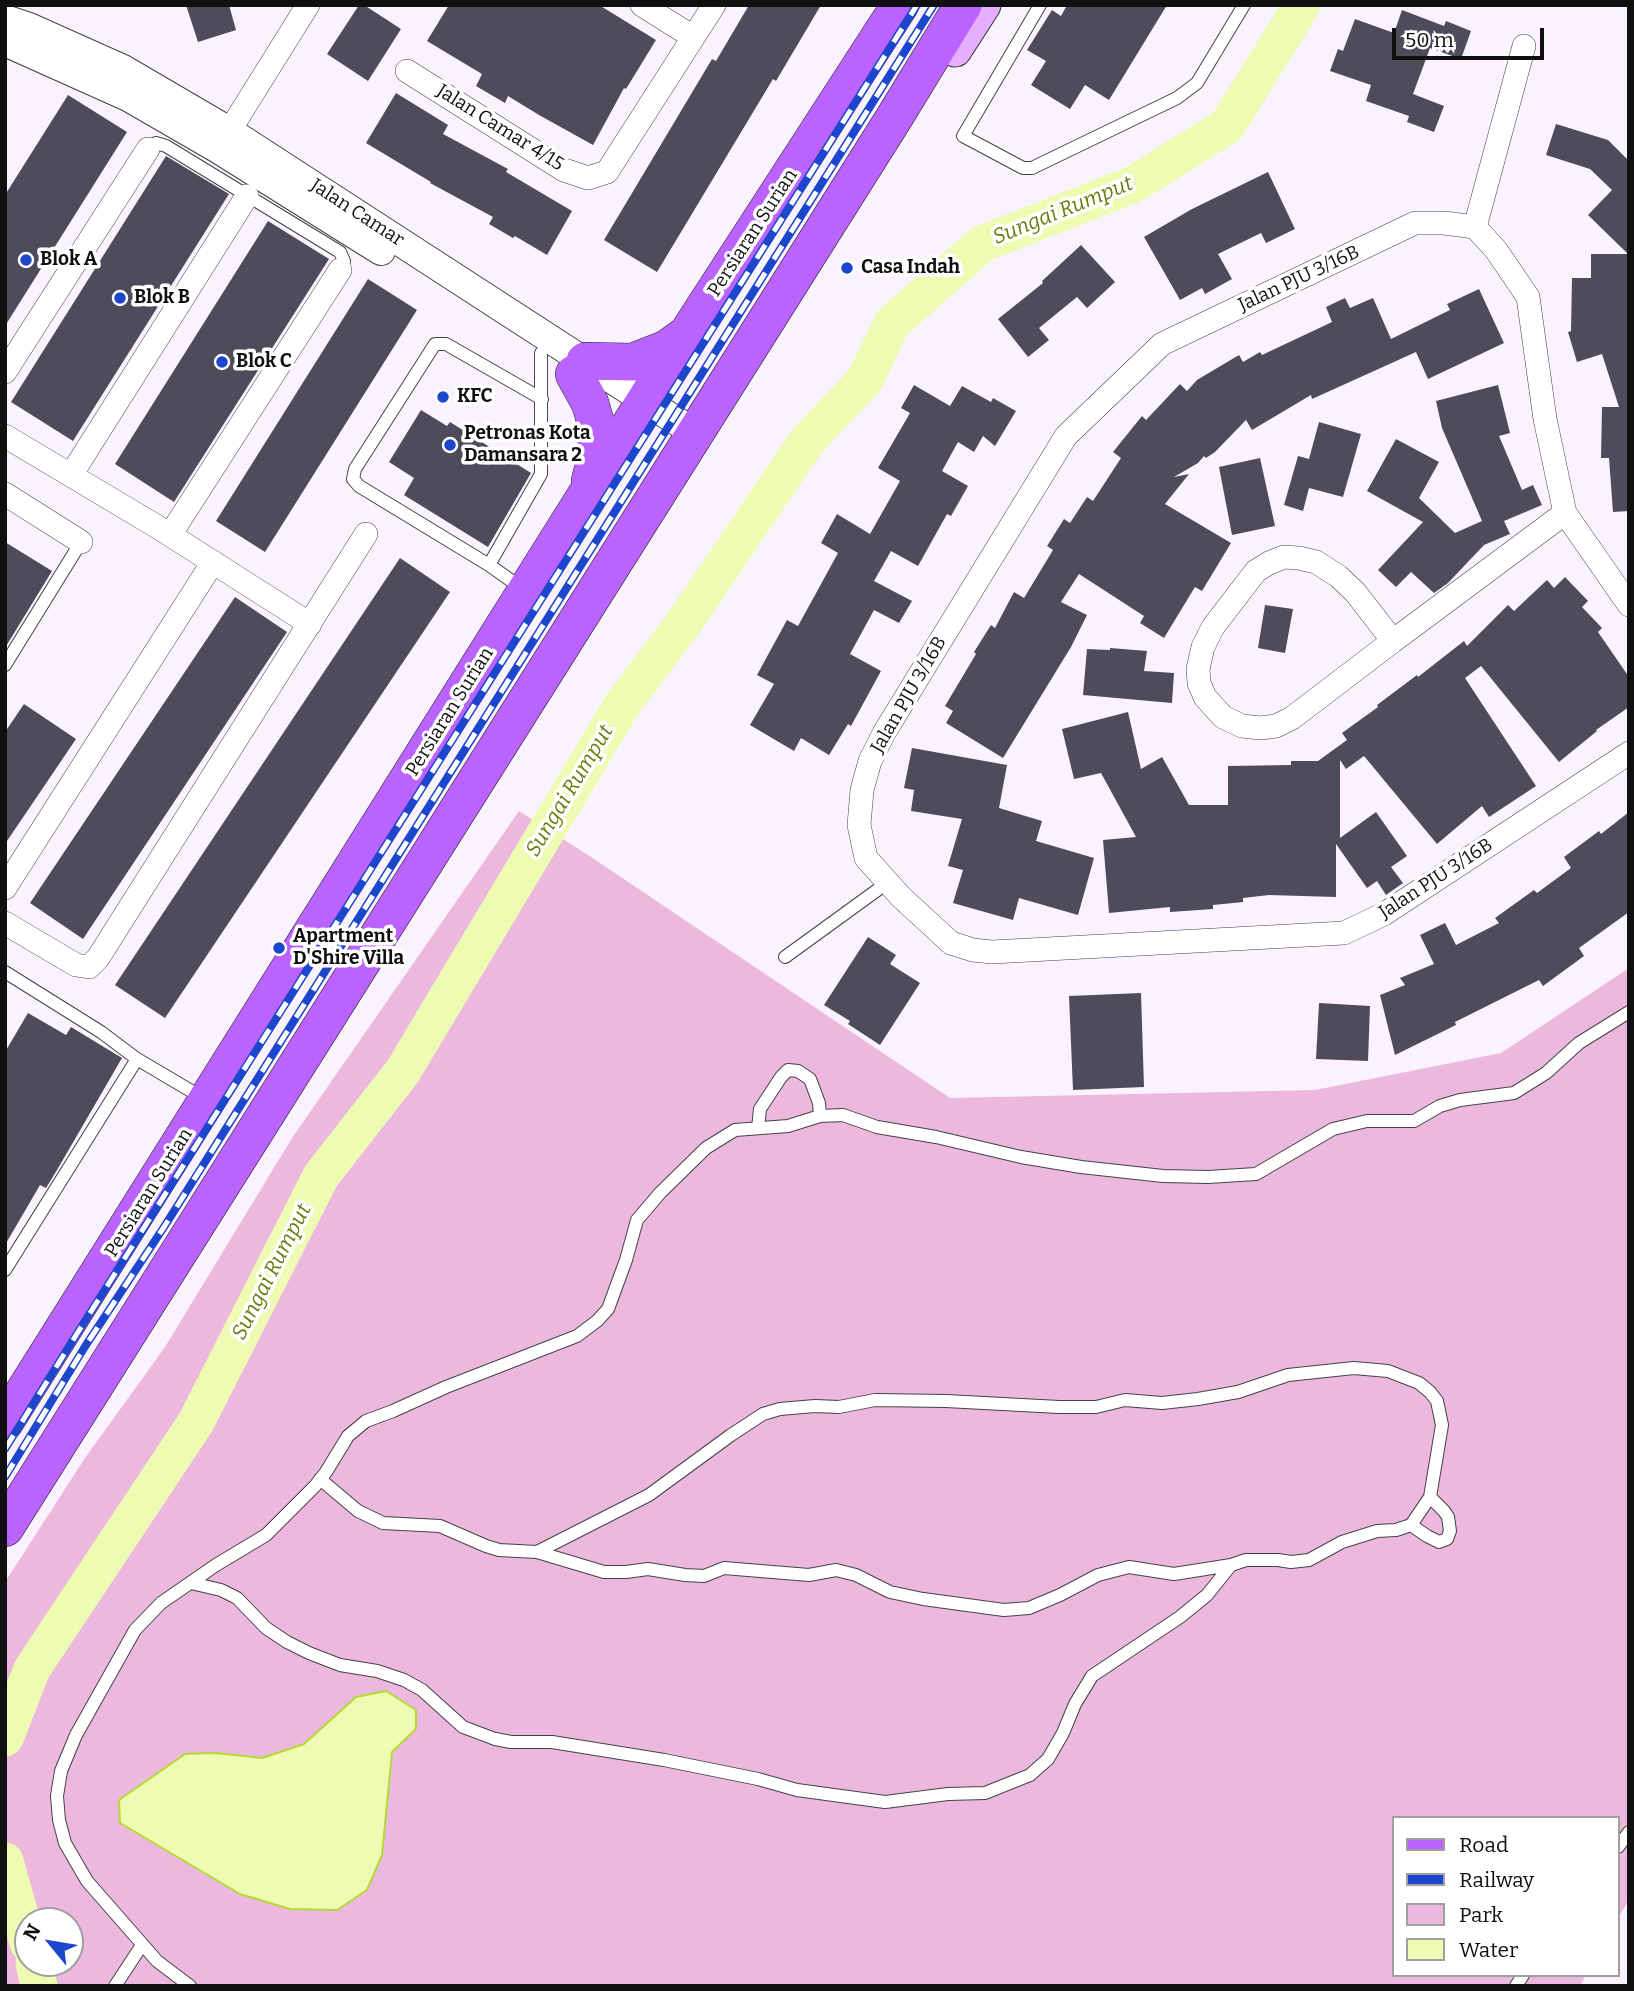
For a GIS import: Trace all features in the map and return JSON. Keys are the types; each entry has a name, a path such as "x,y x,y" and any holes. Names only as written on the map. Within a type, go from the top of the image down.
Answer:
{"main road":[{"name":"Persiaran Surian","path":"5,1422 687,334 900,5"},
{"path":"5,1528 963,5"},
{"path":"609,571 710,436 984,5"},
{"path":"586,495 597,453 595,420 579,368 633,362 666,349 687,334"}],"street":[{"path":"224,140 308,5"},
{"path":"642,5 693,37"},
{"name":"Jalan Camar 4/15","path":"407,71 564,170 587,178 607,172 714,5"},
{"name":"Jalan Camar","path":"5,19 123,69 541,353 579,368"},
{"name":"Jalan Camar","path":"5,41 224,140 691,439"},
{"path":"1524,46 1475,227 1496,250 1528,297 1545,419 1565,513 1629,606"},
{"path":"5,372 148,149"},
{"path":"71,475 247,197"},
{"name":"Jalan PJU 3/16B","path":"1475,227 1415,223 1163,344 1066,436 884,733 870,761 862,790 859,825 866,858 887,883 951,943 973,950 992,952 1344,933 1384,914 1629,752"},
{"path":"170,535 340,271"},
{"path":"5,436 170,535 310,624"},
{"path":"5,494 81,542"},
{"path":"1393,641 1355,592 1338,576 1316,562 1284,557 1256,571 1213,627 1203,647 1198,669 1199,683 1205,697 1223,717 1242,726 1276,726 1292,718 1565,513"},
{"path":"5,923 76,965 89,967 98,958 366,534"},
{"path":"5,888 212,562"}],"lane":[{"path":"1040,5 963,136 1023,168 1032,168 1177,98 1196,83 1244,5"},
{"path":"148,149 156,143 166,146 340,252 344,261 340,271"},
{"path":"526,591 489,565 359,486 354,479 355,469 435,344 446,344 542,399"},
{"path":"489,565 541,474 541,353"},
{"path":"5,665 81,542"},
{"path":"785,957 887,883"},
{"path":"5,972 101,1032 137,1059 207,1100"},
{"path":"190,1986 157,1961 87,1881 65,1843 59,1820 57,1796 61,1771 76,1735 135,1630 162,1603 266,1535 320,1479 348,1436 366,1421 576,1336 597,1321 608,1309 637,1220 706,1149 735,1130 788,1126 820,1116 843,1115 877,1127 1081,1167 1175,1176 1256,1174 1333,1129 1367,1121 1414,1121 1440,1107 1460,1101 1514,1093 1546,1073 1579,1044 1629,1012"},
{"path":"5,1270 137,1059"},
{"path":"758,1128 760,1109 788,1070 798,1071 810,1079 819,1103 820,1116"},
{"path":"320,1479 358,1511 383,1523 440,1526 486,1546 509,1552 537,1552 604,1572 648,1569 704,1576 724,1568 809,1575 836,1570 856,1575 890,1592 1004,1610 1029,1608 1098,1575 1129,1567 1174,1574 1246,1560 1309,1560 1342,1542 1377,1531 1396,1530 1411,1525 1430,1497 1442,1425 1437,1401 1419,1383 1388,1371 1354,1368 1288,1375 1238,1392 1162,1403 1125,1400 1096,1407 1059,1407 875,1400 839,1408 815,1406 780,1409 763,1414 730,1435 649,1495 537,1552"},
{"path":"1411,1525 1439,1542 1447,1539 1450,1531 1448,1517 1430,1497"},
{"path":"191,1583 221,1590 237,1598 266,1628 287,1643 340,1665 377,1671 404,1680 422,1690 463,1727 495,1739 511,1742 552,1742 664,1760 758,1779 797,1790 885,1802 947,1794 985,1793 1030,1775 1048,1759 1092,1676 1180,1617 1207,1595 1231,1565"},
{"path":"118,1985 142,1945"}],"green space":[{"path":"519,811 950,1098 1315,1090 1501,1053 1629,968 1629,1900 1620,1915 1620,1816 1392,1816 1392,1977 1585,1977 1580,1986 5,1986 5,1582 85,1458 165,1347 292,1138"}],"water":[{"path":"386,1691 416,1710 416,1729 392,1752 382,1855 367,1890 337,1910 290,1909 240,1894 120,1823 119,1800 185,1754 216,1753 262,1758 304,1744 356,1697"}],"building":[{"path":"186,5 229,5 236,30 198,42"},
{"path":"359,5 364,5 401,29 368,81 327,54"},
{"path":"449,5 599,5 656,40 626,89 624,88 593,145 508,96 505,103 476,86 482,74 427,41"},
{"path":"749,5 821,5 776,81 773,79 657,272 604,240 712,59 716,61"},
{"path":"1067,5 1167,5 1109,100 1085,85 1070,109 1031,85 1046,61 1027,50 1052,10 1061,16"},
{"path":"1402,10 1444,26 1446,21 1471,31 1461,59 1430,48 1413,94 1444,106 1434,132 1407,122 1409,116 1366,101 1371,85 1330,71 1338,49 1343,51 1355,19 1394,33"},
{"path":"396,93 448,125 443,134 508,169 506,172 572,211 547,255 489,224 493,217 430,183 366,143"},
{"name":"Blok A","path":"68,95 127,132 5,326 5,195"},
{"path":"1556,124 1608,140 1629,161 1629,511 1613,512 1609,458 1601,458 1602,407 1619,407 1602,354 1577,362 1568,332 1571,331 1572,278 1591,278 1591,254 1628,254 1588,215 1612,190 1590,169 1546,155"},
{"name":"Blok B","path":"166,156 229,194 73,441 11,402"},
{"path":"1268,172 1295,229 1266,243 1261,233 1218,254 1232,279 1205,294 1202,288 1180,300 1144,237 1192,209"},
{"name":"Blok C","path":"268,221 329,259 174,502 115,464"},
{"path":"1081,245 1115,282 1087,308 1077,297 1039,328 1049,340 1028,357 998,319 1043,283 1042,281"},
{"path":"368,279 417,310 265,552 216,521"},
{"path":"1479,289 1504,343 1428,379 1416,352 1312,399 1311,395 1252,430 1246,420 1215,452 1206,458 1204,456 1198,463 1174,477 1189,474 1165,504 1231,543 1202,591 1195,587 1164,638 1140,623 1144,616 1079,574 1061,602 1087,615 1071,647 1003,758 946,723 953,711 945,706 976,654 974,652 991,625 995,628 1014,592 1024,598 1053,550 1047,546 1064,519 1070,523 1087,497 1093,501 1121,458 1113,452 1142,416 1146,420 1180,384 1187,391 1197,380 1239,355 1243,362 1260,352 1262,355 1332,322 1326,307 1345,298 1350,308 1373,298 1391,339 1450,310 1447,304"},
{"path":"914,385 950,406 962,386 991,402 993,398 1016,411 995,446 983,436 974,452 958,442 942,471 968,486 951,516 947,514 918,566 891,551 874,581 912,601 899,623 874,610 850,654 881,671 851,726 848,724 829,755 801,738 794,751 750,725 774,684 757,675 787,620 798,626 838,553 821,543 837,514 870,534 900,481 878,468 910,413 901,408"},
{"path":"1498,385 1510,433 1499,436 1522,490 1533,485 1542,505 1504,521 1510,534 1484,545 1448,583 1434,593 1411,572 1396,587 1378,570 1423,522 1367,491 1396,439 1439,462 1419,498 1455,533 1482,521 1442,428 1436,401"},
{"path":"421,410 447,426 450,422 531,473 488,547 404,495 414,478 389,462"},
{"path":"1319,422 1361,434 1343,497 1309,488 1303,511 1284,505 1298,456 1309,459"},
{"path":"1260,458 1275,526 1232,535 1219,467"},
{"path":"5,542 52,571 5,648"},
{"path":"400,558 450,592 165,1018 115,985"},
{"path":"1565,577 1588,601 1582,607 1602,628 1598,632 1629,677 1629,707 1596,730 1559,762 1481,666 1465,678 1536,786 1489,817 1482,806 1437,844 1364,756 1346,769 1340,760 1340,838 1376,812 1407,856 1391,867 1403,883 1386,895 1377,881 1367,888 1336,844 1336,897 1269,895 1243,898 1243,902 1213,905 1213,909 1170,912 1170,907 1109,913 1103,840 1136,837 1101,773 1074,779 1062,729 1128,712 1141,769 1162,757 1189,805 1228,805 1228,766 1291,765 1291,761 1318,761 1347,740 1342,733 1464,641 1467,646 1508,605 1514,611 1547,580 1554,588"},
{"path":"235,597 287,632 83,939 30,903"},
{"path":"1265,605 1293,609 1285,653 1258,648"},
{"path":"1087,649 1147,651 1144,671 1174,673 1172,703 1083,695"},
{"path":"24,704 76,739 5,844 5,732"},
{"path":"912,748 1007,765 999,808 1042,821 1036,841 1094,858 1078,915 1019,898 1013,920 953,903 963,870 948,866 962,819 911,811 914,790 904,788"},
{"path":"1629,812 1629,912 1579,948 1584,956 1543,986 1539,980 1395,1055 1380,995 1405,985 1400,978 1434,964 1420,935 1445,923 1456,945 1499,923 1495,918 1534,890 1537,893 1571,868 1564,857 1599,831 1601,834"},
{"path":"868,937 896,955 890,964 920,983 880,1045 824,1005"},
{"path":"1141,993 1144,1087 1073,1090 1069,996"},
{"path":"1319,1003 1370,1006 1368,1061 1316,1059"},
{"path":"28,1013 66,1035 71,1027 122,1058 46,1188 40,1185 5,1245 5,1052"}],"waterway":[{"name":"Sungai Rumput","path":"5,1738 32,1669 196,1422 321,1176 403,1071 622,705 685,621 807,441 865,380 892,323 982,244 1134,184 1227,126 1302,5"},
{"name":"Sungai Rumput","path":"5,1861 18,1907"},
{"name":"Sungai Rumput","path":"37,1977 39,1986"}],"railway":[{"path":"5,1449 917,5"},
{"path":"5,1477 934,5"}],"place":[{"name":"Blok A","path":"26,260"},
{"name":"Casa Indah","path":"847,268"},
{"name":"Blok B","path":"120,298"},
{"name":"Blok C","path":"222,362"},
{"name":"KFC","path":"443,397"},
{"name":"Petronas Kota Damansara 2","path":"450,445"},
{"name":"Apartment D'Shire Villa","path":"279,948"}]}
